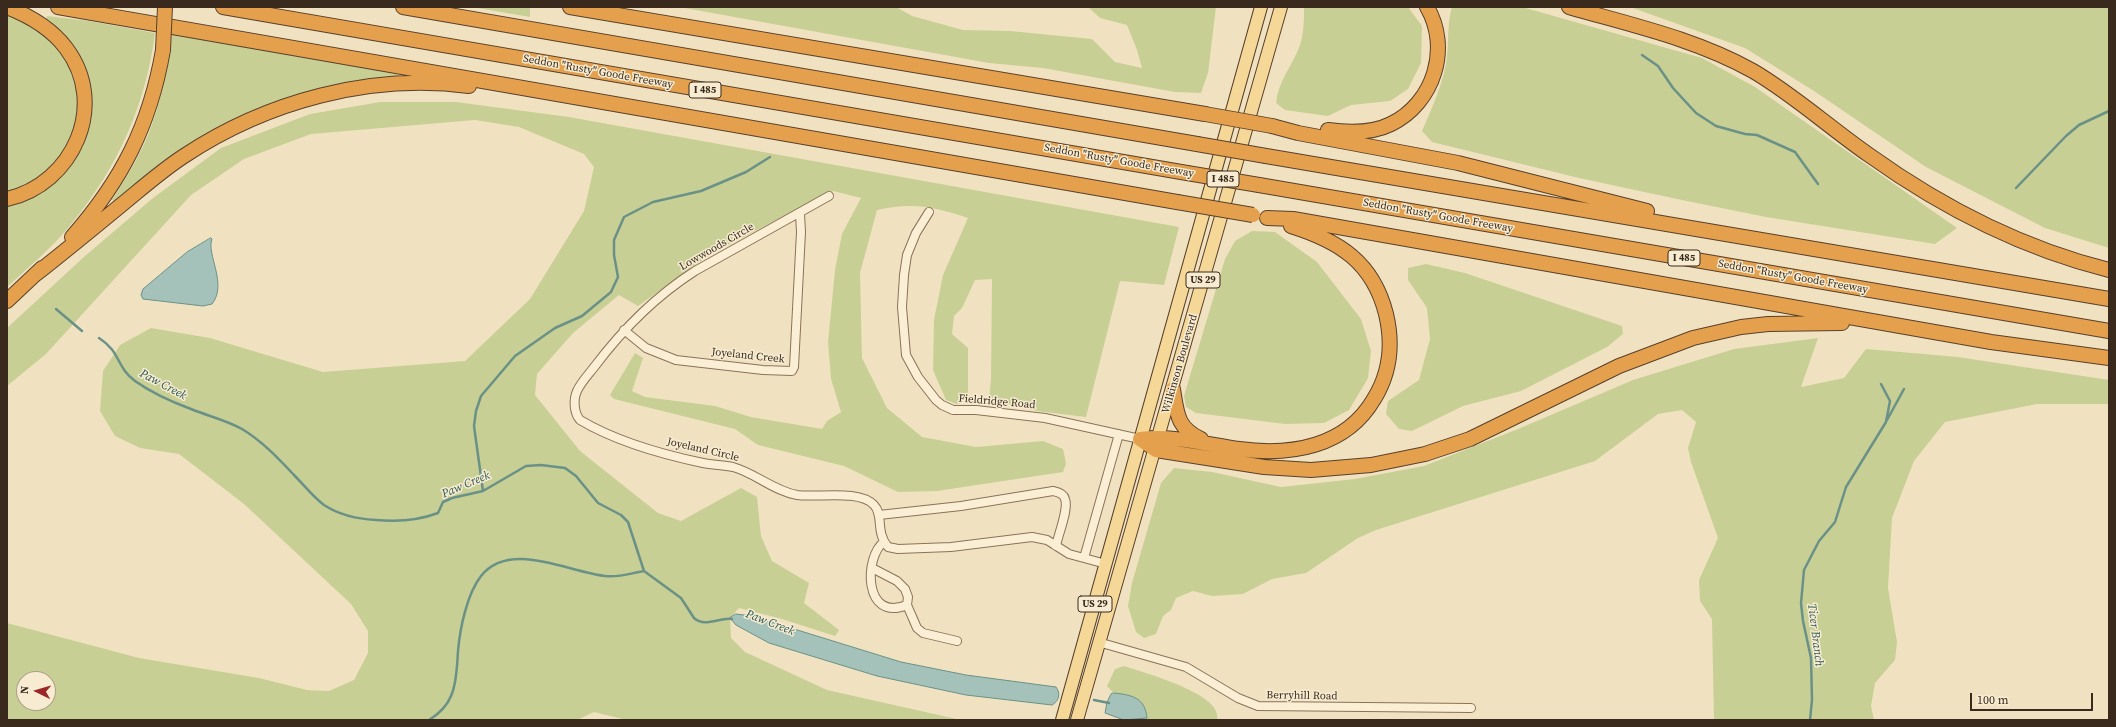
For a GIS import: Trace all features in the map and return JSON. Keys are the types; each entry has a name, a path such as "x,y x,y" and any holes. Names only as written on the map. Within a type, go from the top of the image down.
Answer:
{"highway":[{"path":"58,7 508,84 534,91 1253,215 1319,235 1339,245 1365,270 1381,296 1389,326 1390,352 1385,374 1377,394 1365,412 1345,431 1331,440 1308,448 1282,451 1239,449 1211,444 1157,443"},
{"path":"36,274 86,221 116,180 132,153 152,99 163,50 165,7"},
{"name":"Seddon \"Rusty\" Goode Freeway","path":"223,7 2109,331"},
{"path":"403,7 1266,156 1734,234 2109,299"},
{"path":"570,7 1272,126 1458,163 1734,234"},
{"path":"1272,126 1355,132 1380,128 1404,116 1425,94 1431,83 1438,61 1438,39 1435,25 1427,7"},
{"path":"1569,7 1692,44 1729,59 1781,90 1869,156 1948,207 1980,224 2024,243 2053,254 2109,270"},
{"path":"7,8 31,17 45,27 66,48 78,68 82,82 85,110 79,138 64,164 42,184 30,192 7,199"},
{"path":"7,301 36,274 160,172 184,155 229,130 278,108 336,92 390,85 439,84 507,91 534,91"},
{"path":"1267,218 1293,219 1998,343 2109,358"},
{"path":"1140,439 1235,463 1285,469 1343,468 1370,465 1425,454 1470,439 1619,366 1693,338 1741,327 1789,323 1843,323 1916,329"},
{"path":"1172,389 1180,422 1186,430 1211,444"}],"main road":[{"name":"Wilkinson Boulevard","path":"1062,720 1106,564 1126,486 1261,7"},
{"name":"Wilkinson Boulevard","path":"1076,720 1282,7"},
{"path":"1098,642 1094,638 1094,633 1119,538 1126,486"}],"street":[{"name":"Lowwoods Circle","path":"624,330 685,277 773,227 800,214 829,196"},
{"name":"Fieldridge Road","path":"929,212 916,233 907,255 902,307 906,355 918,378 936,400 942,405 953,410 982,411 1044,418 1140,439"},
{"name":"Joyeland Creek","path":"624,330 646,348 676,360 763,370 792,371 794,367 801,232 800,214"},
{"name":"Joyeland Circle","path":"624,330 576,392 575,410 580,420 617,440 703,463 734,468 796,495 855,496 865,499 874,505 879,515"},
{"path":"1084,558 1119,434"},
{"path":"1056,546 1066,505 1065,498 1060,493 1053,491 961,506 879,515 879,532 888,547 898,549 936,548 985,544 1032,537 1047,540 1056,546 1069,554 1106,564"},
{"path":"884,542 877,546 874,554 872,568 872,590 874,596 881,604 889,608 897,609 907,605"},
{"path":"872,568 897,581 905,589 908,597 907,605 917,628 923,633 957,641"},
{"name":"Berryhill Road","path":"1098,642 1186,667 1238,698 1258,706 1471,708"}],"green space":[{"path":"472,7 530,7 530,17"},
{"path":"679,7 896,7 912,16 963,30 1010,31 1092,39 1115,62 1142,68 1137,50 1127,25 1100,18 1088,7 1216,7 1208,73 1201,93 1175,92 1043,68 989,63"},
{"path":"1304,7 1408,7 1422,26 1421,63 1408,89 1390,101 1351,105 1328,116 1285,110 1276,103 1279,88 1301,43"},
{"path":"1452,7 1522,7 1702,58 1755,87 1957,228 1935,244 1766,217 1579,178 1432,142 1422,131 1443,76 1447,57 1450,13"},
{"path":"1630,7 2109,7 2109,248 2045,228 1926,167 1814,91 1745,48"},
{"path":"7,12 32,23 41,29 60,49 71,68 77,88 79,108 75,128 68,147 55,164 35,182 7,193"},
{"path":"47,16 89,21 155,33 145,85 137,110 116,157 103,180 65,232 7,287 7,204 71,162 88,86 46,21"},
{"path":"172,34 401,74 400,79 245,116 199,138 166,161 116,202 112,200 139,154 156,113"},
{"path":"380,102 456,102 569,117 1179,227 1164,285 1120,281 1086,417 1037,411 989,400 991,379 992,279 975,280 962,308 954,316 952,334 968,348 968,395 957,404 946,400 933,370 934,320 943,275 968,218 944,211 913,206 902,206 877,210 860,273 862,358 887,408 922,437 976,447 1043,441 1063,449 1066,464 1063,472 937,491 898,492 844,466 758,445 735,429 614,399 610,395 635,353 643,358 632,391 645,397 715,406 751,417 822,429 827,421 841,412 831,379 828,342 835,270 842,234 861,198 833,191 712,253 638,306 619,295 573,333 537,374 535,395 580,451 658,513 681,521 741,488 757,497 761,536 772,561 809,583 804,603 839,630 835,636 782,619 739,608 730,618 731,638 745,652 827,690 961,720 627,720 594,712 577,720 7,720 7,623 139,658 259,678 307,690 329,691 354,680 368,653 368,631 351,604 244,504 179,454 140,448 115,436 100,411 103,371 120,345 151,328 210,338 323,372 465,361 530,299 584,211 594,167 584,154 519,127 475,120 311,134 244,159 191,195 46,354 7,386 7,328 85,256 153,198 221,148 310,114"},
{"path":"1252,231 1275,232 1317,262 1361,319 1371,351 1368,378 1349,410 1324,423 1285,424 1196,413 1186,407 1184,396 1225,259 1235,241"},
{"path":"1426,264 1465,273 1622,326 1623,334 1607,347 1521,391 1463,406 1412,431 1399,429 1386,414 1388,401 1419,380 1430,339 1427,308 1408,280 1408,268"},
{"path":"1818,338 1801,387 1844,378 1866,349 1958,357 2109,380 2109,404 2037,404 1945,422 1914,461 1892,518 1888,588 1897,642 1895,660 1875,683 1871,706 1874,720 1714,720 1712,619 1700,601 1699,580 1718,538 1691,462 1688,448 1696,422 1682,410 1658,414 1595,461 1376,530 1358,538 1306,573 1272,579 1243,594 1212,596 1193,591 1176,598 1171,610 1163,616 1156,634 1144,638 1136,632 1128,606 1132,583 1161,483 1174,468 1212,472 1281,487 1355,479 1424,466 1518,429 1633,380 1734,349"},
{"path":"1124,666 1174,683 1201,696 1210,703 1216,711 1218,720 1138,720 1107,686 1115,669"}],"water":[{"path":"211,238 218,288 212,304 203,306 143,299 141,295 143,289 187,252"},
{"path":"736,614 752,616 901,662 966,675 1056,687 1058,697 1052,705 966,695 877,676 769,643 736,625 730,618"},
{"path":"1111,694 1127,695 1141,702 1146,711 1147,718 1124,720 1105,713 1107,702"}],"waterway":[{"name":"Ticer Branch","path":"1642,55 1658,66 1673,88 1696,113 1716,126 1745,134 1757,135 1795,152 1818,184"},
{"path":"2016,188 2066,136 2079,125 2109,111"},
{"path":"483,491 474,426 476,411 481,396 515,356 555,328 582,316 611,292 618,277 614,255 614,240 624,217 653,202 701,191 746,172 770,157"},
{"name":"Paw Creek","path":"56,309 82,331"},
{"name":"Paw Creek","path":"99,338 106,343 115,354 124,370 135,381 169,400 242,429 270,450 320,502 349,516 392,521 423,518 438,513 443,502 452,498 483,491 526,466 541,465 565,468 576,476 598,503 621,515 628,522 644,571 681,598 694,618 703,622 732,619"},
{"name":"Ticer Branch","path":"1810,720 1812,700 1811,658 1803,621 1801,603 1804,570 1819,541 1835,522 1846,487 1886,422 1890,401 1881,384"},
{"path":"1887,420 1904,389"},
{"path":"429,720 442,710 451,696 456,680 460,632 468,602 476,583 481,576 493,566 507,560 523,559 540,561 605,576 620,576 644,571"},
{"name":"Paw Creek","path":"1094,700 1109,703"}]}
